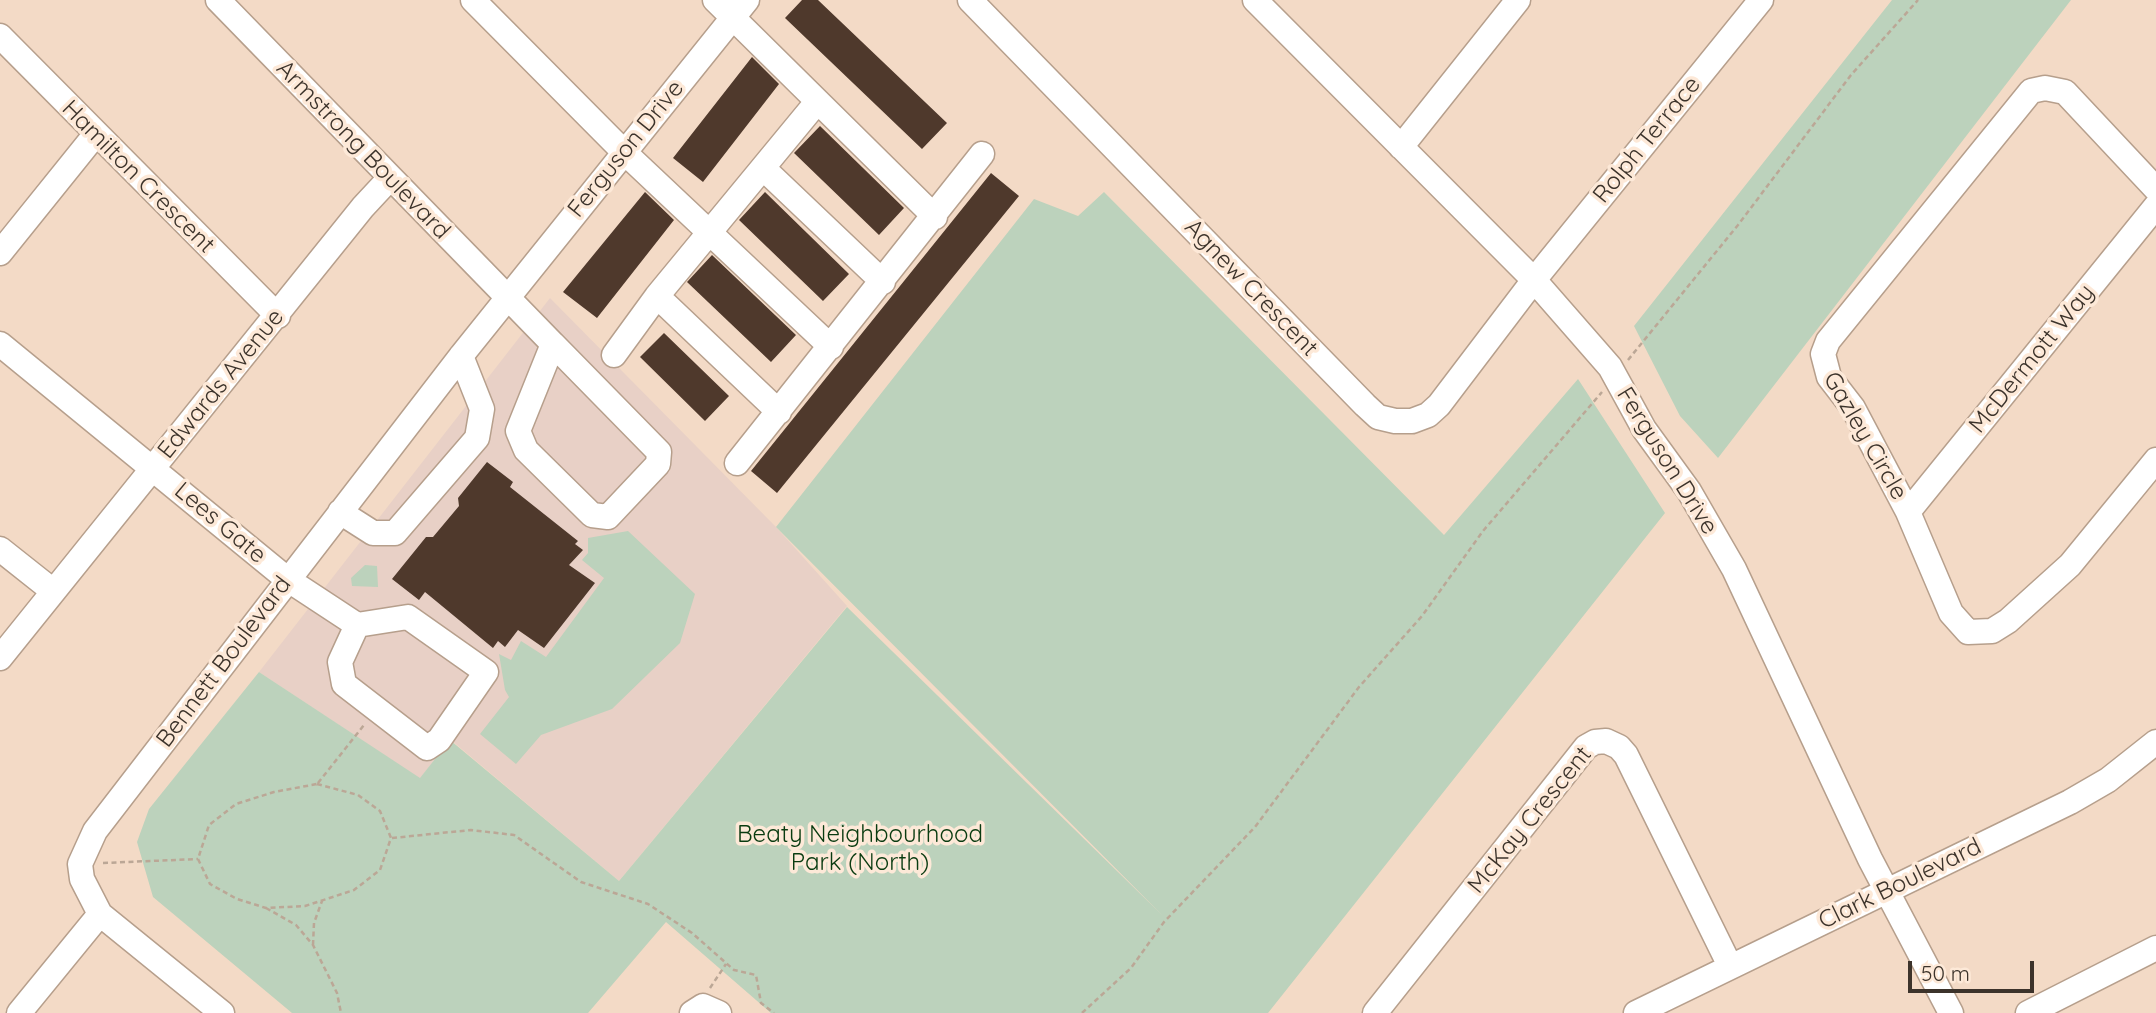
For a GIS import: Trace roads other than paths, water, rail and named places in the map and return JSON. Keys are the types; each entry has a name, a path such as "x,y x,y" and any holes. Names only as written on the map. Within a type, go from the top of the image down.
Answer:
{"street":[{"name":"Armstrong Boulevard","path":"218,0 659,452 658,464 608,517 592,515 526,450 518,431 553,344"},
{"path":"474,0 623,151 831,347"},
{"path":"715,0 740,9 817,102 935,217"},
{"name":"Agnew Crescent","path":"970,0 1378,417 1412,421 1428,415 1534,281"},
{"path":"1401,147 1518,0"},
{"name":"Rolph Terrace","path":"1534,281 1761,0"},
{"name":"Ferguson Drive","path":"1257,1 1534,281 1610,367 1644,429 1689,491 1734,569 1887,890 1951,1013"},
{"name":"Ferguson Drive","path":"508,300 623,151 740,9"},
{"name":"Hamilton Crescent","path":"0,36 95,135 278,316"},
{"name":"Gazley Circle","path":"2153,469 2070,565 2008,621 1992,631 1968,632 1951,613 1908,512 1853,408 1825,368 1823,354 1828,341 2031,90 2045,88 2065,92 2156,189"},
{"path":"614,355 657,296 817,102"},
{"path":"0,253 95,135"},
{"path":"737,464 935,217 982,154"},
{"path":"763,168 883,282"},
{"name":"Edwards Avenue","path":"0,658 278,316 363,207 390,178"},
{"name":"McDermott Way","path":"1908,512 2156,206"},
{"path":"657,296 779,412"},
{"name":"Bennett Boulevard","path":"100,914 82,878 80,864 95,831 287,579 508,300"},
{"path":"0,344 153,467"},
{"path":"340,512 373,533 395,533 477,438 482,409 461,356"},
{"name":"Lees Gate","path":"153,467 287,579 357,625"},
{"path":"0,549 53,591"},
{"path":"408,617 486,672 439,740 427,748 344,684 340,662 357,625 408,617"},
{"name":"McKay Crescent","path":"1375,1013 1586,747 1595,742 1606,741 1619,747 1633,766 1730,966"},
{"name":"Clark Boulevard","path":"1636,1013 2070,802 2108,780 2156,742"},
{"path":"19,1013 100,914 222,1013"},
{"path":"2028,1013 2156,948"},
{"path":"692,1013 704,1006 719,1013"}],"park label":[{"name":"Beaty Neighbourhood Park (North)","path":"860,849"}]}
